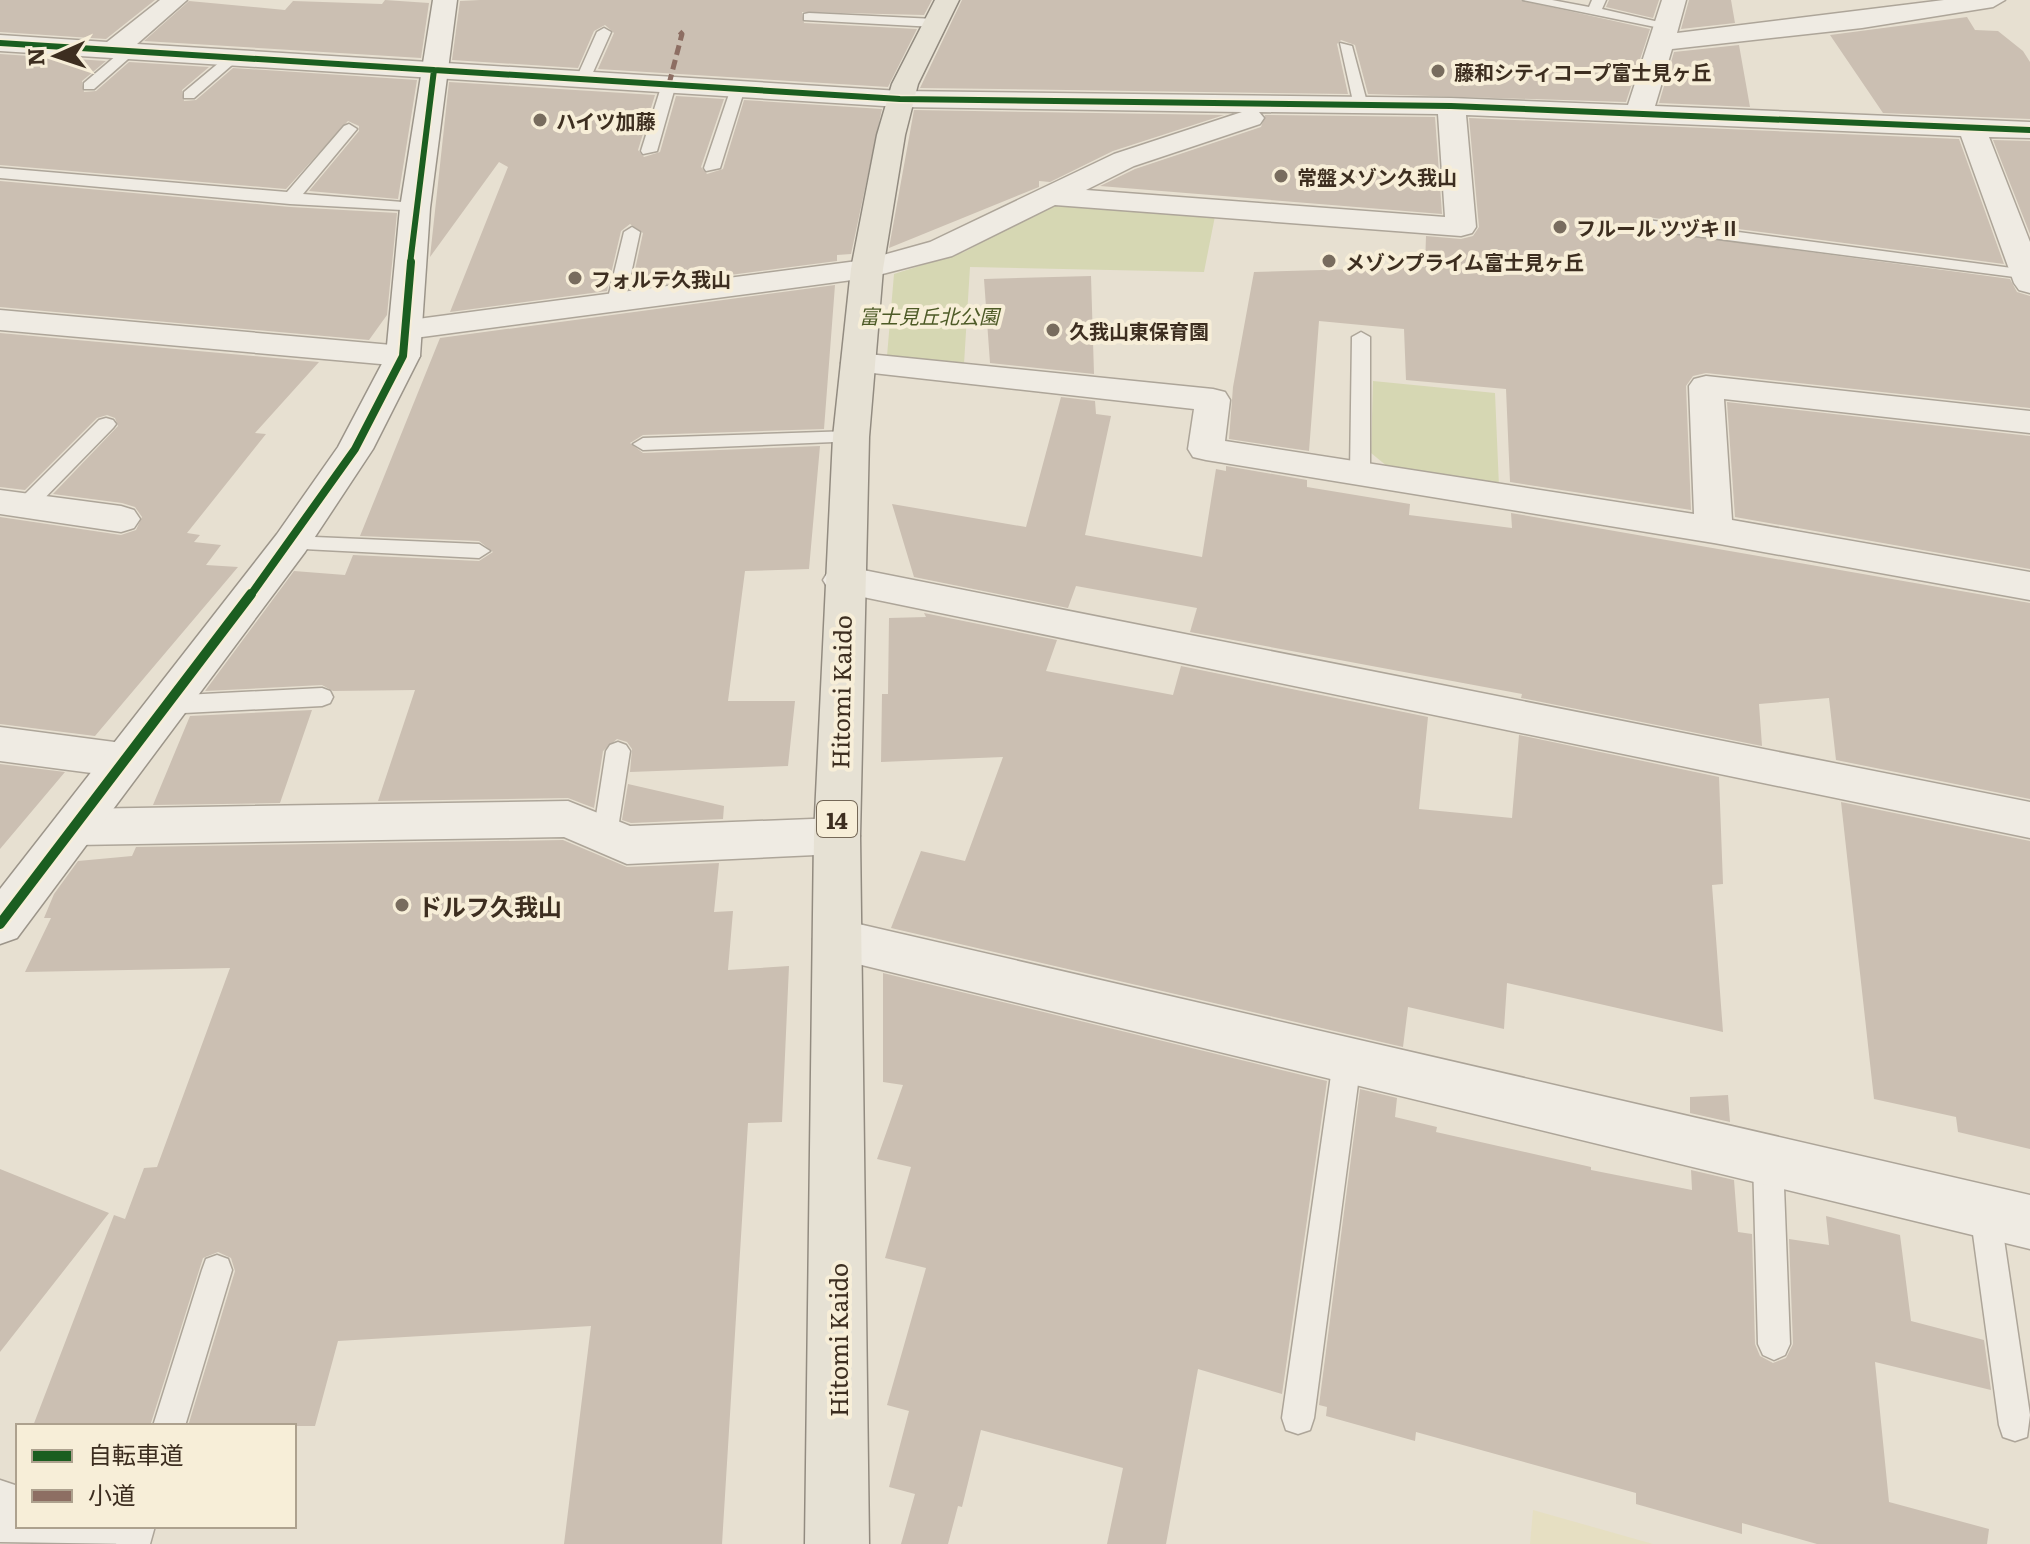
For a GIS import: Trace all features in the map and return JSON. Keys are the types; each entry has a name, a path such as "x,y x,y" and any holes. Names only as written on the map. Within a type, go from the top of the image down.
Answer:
{"main road":[{"name":"Hitomi Kaido","path":"837,1544 837,836 843,580 851,437 867,269 900,99 941,12"}],"street":[{"path":"121,51 175,0"},
{"path":"0,924 76,827 122,760 291,543 355,449 405,342 415,208 445,0"},
{"path":"1639,113 1674,0"},
{"path":"1662,34 1862,20 1993,0"},
{"path":"0,43 900,99 1451,106 2030,130"},
{"path":"0,320 405,342 616,302 867,269 941,249 1124,160 1261,115 1275,106"},
{"path":"1054,196 1461,227 1451,106"},
{"path":"1972,128 2029,278"},
{"path":"858,363 1213,400 1206,449 1714,530 2030,586"},
{"path":"1714,530 1706,386 2030,422"},
{"path":"12,504 121,519"},
{"path":"843,580 2030,820"},
{"path":"0,744 122,760"},
{"path":"76,827 568,819 627,845 837,836"},
{"path":"837,939 2008,1217"},
{"path":"53,1528 103,1544"}],"lane":[{"path":"1530,0 1597,6 1662,34"},
{"path":"809,17 941,12"},
{"path":"583,79 604,32"},
{"path":"1345,46 1361,106"},
{"path":"89,86 121,51"},
{"path":"189,95 232,59"},
{"path":"649,151 669,84"},
{"path":"712,168 738,88"},
{"path":"290,199 349,129"},
{"path":"0,173 415,208"},
{"path":"1647,225 2029,278"},
{"path":"616,302 632,232"},
{"path":"1360,473 1361,337"},
{"path":"12,504 106,424"},
{"path":"643,444 851,437"},
{"path":"291,543 479,551"},
{"path":"165,705 322,697"},
{"path":"605,835 618,751"},
{"path":"1298,1418 1347,1061"},
{"path":"1768,1160 1774,1344"},
{"path":"2008,1217 2015,1425"},
{"path":"170,1424 217,1270"}],"shaded area":[{"path":"1533,1510 1653,1544 1530,1544"}],"green space":[{"name":"富士見丘北公園","path":"1061,200 1216,211 1204,272 970,267 964,364 887,356 894,274 964,252"},
{"path":"1373,381 1495,393 1499,487 1393,471 1371,453"}],"building":[{"path":"0,0 155,0 106,39 0,32"},
{"path":"385,0 429,3 421,58 144,41 189,1 285,10 293,1 382,4"},
{"path":"932,0 924,15 802,12 804,23 917,29 888,87 598,69 614,33 605,25 594,31 578,68 452,60 460,1"},
{"path":"962,0 1520,0 1650,29 1626,102 1368,94 1355,45 1341,40 1337,44 1348,94 920,88"},
{"path":"1609,0 1659,0 1653,18 1606,7"},
{"path":"1689,0 1731,0 1735,23 1681,29"},
{"path":"1967,17 1975,30 1998,31 2023,51 2030,62 2030,119 1883,113 1830,35"},
{"path":"1739,45 1750,107 1659,103 1674,52"},
{"path":"0,54 106,61 82,81 84,92 96,91 129,62 209,67 182,90 184,101 196,100 233,68 417,80 398,199 309,191 359,131 359,126 348,121 286,189 0,165"},
{"path":"449,82 655,95 638,150 644,157 660,152 676,96 724,99 701,167 707,174 723,169 744,100 882,109 851,254 837,255 837,261 631,288 643,233 630,224 621,231 607,291 450,312 508,167 499,162 430,257"},
{"path":"914,110 1224,115 1113,151 1050,182 1039,181 1039,187 889,248"},
{"path":"1265,115 1435,117 1442,214 1100,186 1135,169 1261,127"},
{"path":"1469,118 1959,139 2004,264 1647,217 1639,219 1638,229 2010,279 2017,292 2030,296 2030,408 1706,373 1693,376 1686,386 1691,510 1510,482 1506,389 1406,380 1404,329 1319,321 1309,451 1229,439 1233,387 1254,272 1425,267 1426,236 1461,239 1473,236 1479,227"},
{"path":"1993,140 2030,141 2030,234"},
{"path":"0,181 290,207 397,213 387,315 369,340 0,307"},
{"path":"1091,276 1094,374 990,363 984,279"},
{"path":"835,285 824,429 643,435 630,443 643,453 820,446 809,569 745,571 728,701 795,701 788,766 630,772 632,749 627,742 617,739 603,751 594,808 568,798 378,801 415,690 333,691 322,685 205,691 294,571 345,575 353,555 479,561 493,552 479,541 360,536 440,338"},
{"path":"0,333 319,362 255,433 266,434 187,533 200,535 194,542 221,545 206,565 238,567 95,736 0,724 0,517 121,535 136,530 142,517 135,507 122,503 53,494 118,426 115,418 107,415 97,418 25,490 0,487"},
{"path":"1061,397 1095,401 1096,414 1111,416 1085,535 1202,557 1216,469 1226,471 1226,466 1307,480 1307,487 1410,504 1409,515 1512,528 1511,513 2030,603 2030,799 1836,760 1829,698 1759,704 1762,746 1521,698 1522,694 1190,632 1197,608 1076,586 1068,608 914,577 892,504 1026,527"},
{"path":"1727,402 2030,436 2030,569 1735,517"},
{"path":"924,613 1057,640 1046,671 1173,695 1181,666 1428,717 1419,809 1512,818 1519,735 1719,777 1723,884 1712,885 1723,1032 1507,983 1504,1029 1408,1007 1403,1047 891,928 921,851 965,861 1003,757 881,762 882,694 888,694 889,618 926,617"},
{"path":"312,710 280,803 153,805 190,716"},
{"path":"0,764 65,772 0,849"},
{"path":"628,784 724,806 723,819 631,823 622,820"},
{"path":"1841,802 2030,841 2030,1149 1958,1132 1956,1117 1874,1099"},
{"path":"563,840 627,867 719,863 714,912 733,911 728,970 789,966 782,1122 748,1123 722,1544 564,1544 591,1326 338,1341 315,1426 189,1424 235,1271 231,1258 218,1252 203,1258 151,1424 34,1424 114,1215 125,1219 144,1168 157,1167 230,968 25,972 51,918 44,918 54,894 78,861 132,856 136,847"},
{"path":"883,973 1327,1081 1282,1394 1198,1369 1166,1544 1107,1544 1123,1468 981,1430 962,1507 958,1506 948,1544 901,1544 915,1494 889,1487 909,1411 887,1405 926,1268 885,1258 911,1167 877,1159 903,1085 883,1082"},
{"path":"1360,1089 1397,1098 1395,1117 1437,1127 1436,1132 1591,1167 1591,1170 1692,1190 1691,1170 1734,1180 1738,1232 1752,1234 1755,1344 1760,1356 1773,1363 1786,1358 1793,1344 1789,1239 1829,1245 1826,1216 1900,1235 1911,1321 1984,1340 1991,1390 1875,1362 1889,1502 1989,1529 1987,1544 1817,1544 1742,1523 1742,1534 1636,1504 1636,1493 1416,1432 1415,1441 1326,1416 1327,1407 1319,1405"},
{"path":"1728,1095 1730,1122 1690,1113 1690,1097"},
{"path":"0,1169 109,1213 0,1352"}],"marked path":[{"path":"669,84 682,34 679,31"}],"cycle path":[{"path":"0,43 900,99 1451,106 2030,130"},
{"path":"0,924 76,827 122,760 291,543 355,449 403,356 415,208 434,70"}],"place":[{"name":"藤和シティコープ富士見ヶ丘","path":"1438,71"},
{"name":"ハイツ加藤","path":"540,120"},
{"name":"常盤メゾン久我山","path":"1281,176"},
{"name":"フルール ツヅキⅡ","path":"1560,227"},
{"name":"メゾンプライム富士見ヶ丘","path":"1329,261"},
{"name":"フォルテ久我山","path":"575,278"},
{"name":"久我山東保育園","path":"1053,330"},
{"name":"ドルフ久我山","path":"402,905"}]}
